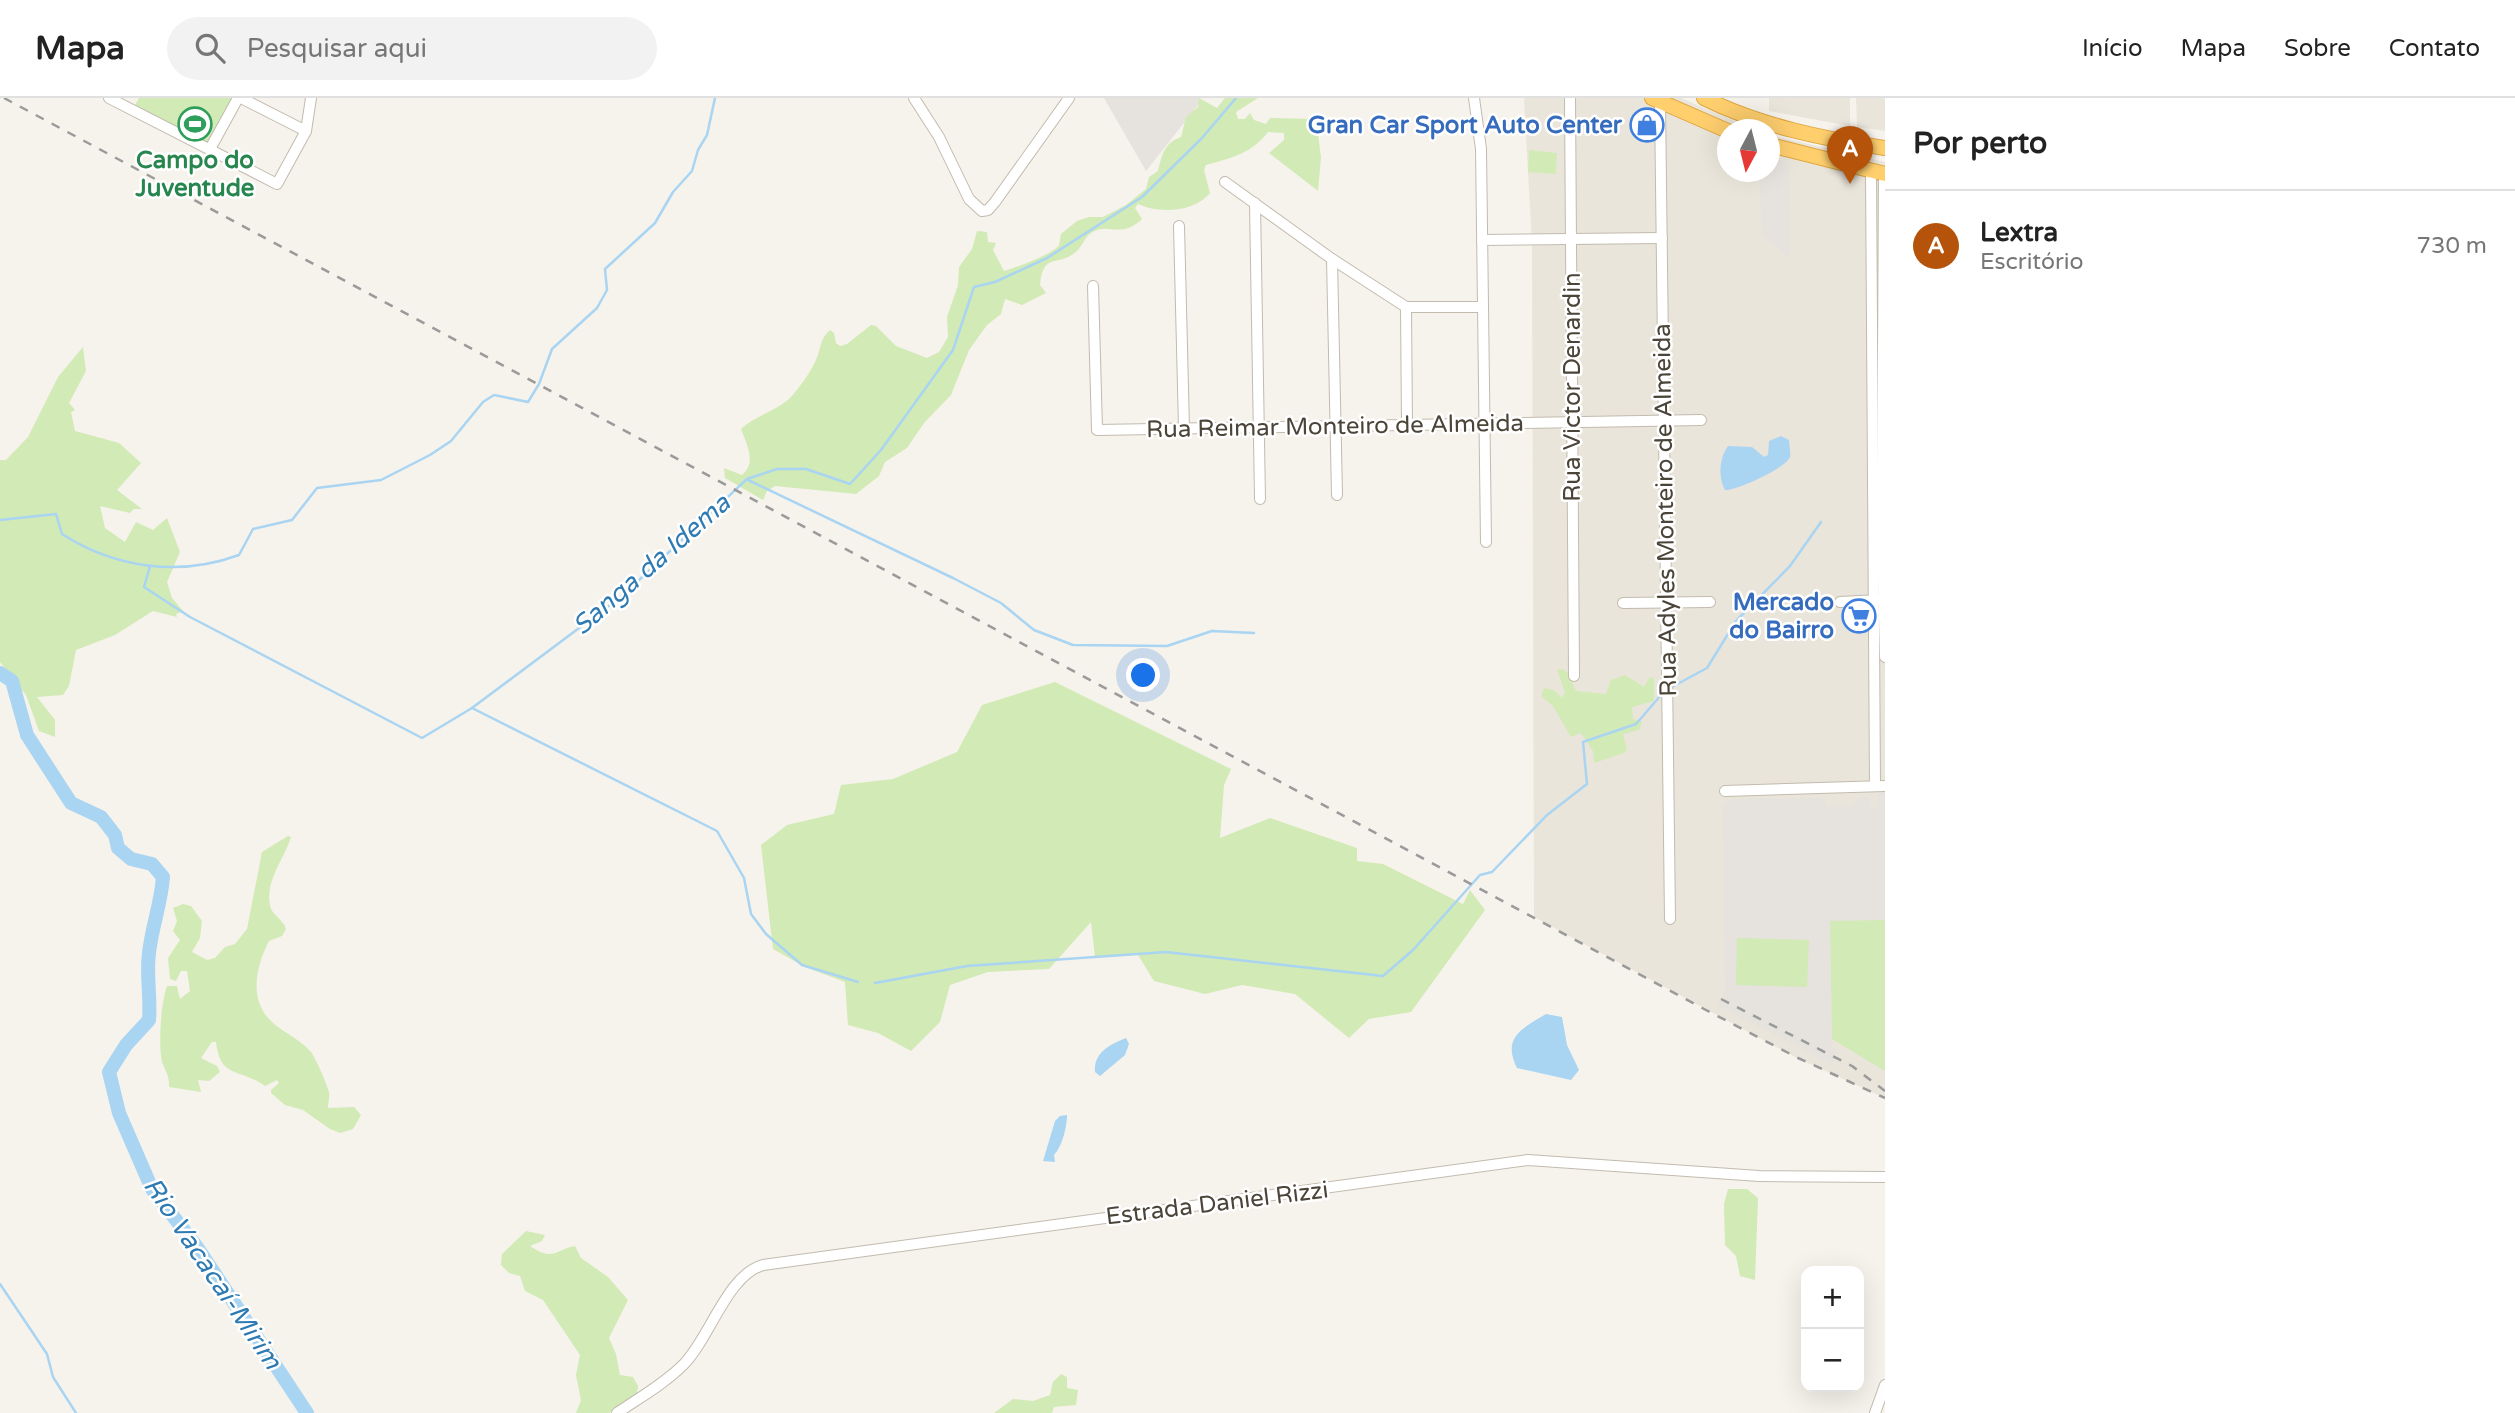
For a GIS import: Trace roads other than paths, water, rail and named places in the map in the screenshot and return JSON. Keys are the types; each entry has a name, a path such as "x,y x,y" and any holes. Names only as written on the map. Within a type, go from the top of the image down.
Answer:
{"highway":[{"path":"1704,98 1731,110 1816,136 1885,148"},
{"path":"1656,100 1717,127"},
{"path":"1780,148 1880,173"}],"street":[{"path":"210,149 239,98 306,131"},
{"path":"117,100 277,184 306,131 311,98"},
{"path":"914,98 939,137 969,199 982,211 988,210 995,202 1069,98"},
{"path":"1474,98 1481,149 1486,542"},
{"name":"Rua Victor Denardin","path":"1570,98 1574,676"},
{"name":"Rua Adyles Monteiro de Almeida","path":"1656,100 1662,238 1670,919"},
{"path":"1724,791 1880,786 1880,173"},
{"path":"1225,182 1332,259 1406,307 1483,307"},
{"path":"1255,203 1260,499"},
{"path":"1179,226 1184,428"},
{"path":"1482,240 1662,238"},
{"path":"1332,259 1337,495"},
{"name":"Rua Reimar Monteiro de Almeida","path":"1093,286 1097,430 1701,420"},
{"path":"1406,307 1407,425"},
{"path":"1840,602 1880,600"},
{"path":"1880,600 1885,657"},
{"path":"1623,603 1710,603"},
{"name":"Estrada Daniel Rizzi","path":"617,1413 684,1364 700,1345 738,1282 749,1269 763,1265 1528,1160 1719,1174 1885,1177"},
{"path":"1875,1413 1885,1385"}],"water":[{"path":"1781,436 1789,440 1790,457 1787,462 1760,478 1725,490 1721,468 1728,446 1752,447 1764,457 1768,455 1769,441"},
{"path":"1546,1014 1562,1017 1567,1045 1579,1070 1571,1080 1517,1068 1513,1058 1513,1042 1517,1035"},
{"path":"1126,1038 1129,1044 1125,1055 1100,1076 1095,1072 1095,1065 1100,1054"},
{"path":"1067,1115 1064,1136 1054,1155 1055,1162 1043,1161 1055,1121 1060,1116"}],"waterway":[{"path":"0,520 56,514 62,534 82,546 104,555 148,566 193,566 216,562 239,555 253,529 292,520 317,488 381,480 430,455 451,441 483,402 494,395 528,402 539,384 552,349 597,308 607,290 605,269 655,223 673,192 692,171 698,150 707,135 715,98"},
{"name":"Sanga da Idema","path":"150,566 144,587 190,617 422,738 472,708 622,596 747,479 777,469 806,469 850,484 881,450 953,350 974,287 995,282 1047,258 1142,197 1202,138 1236,98"},
{"path":"748,480 953,578 1001,603 1034,630 1073,645 1167,646 1212,631 1254,633"},
{"path":"1670,688 1707,668 1736,621 1790,566 1821,522"},
{"name":"Rio Vacacaí-Mirim","path":"0,673 12,681 27,735 71,803 101,817 115,835 118,848 131,859 152,864 163,877 149,953 149,1020 126,1045 109,1072 119,1113 152,1189 197,1247 307,1413"},
{"path":"875,983 967,966 1166,952 1383,976 1413,950 1480,875 1492,872 1547,815 1587,784 1583,742 1636,724 1662,694"},
{"path":"472,708 717,831 744,878 751,914 766,934 802,965 858,982"},
{"path":"0,1284 47,1354 53,1377 76,1413"}],"railway":[{"path":"4,98 1704,1009 1798,1058 1885,1098"},
{"path":"1721,999 1852,1066 1885,1091"}],"place":[{"name":"Campo do Juventude","path":"195,124"},
{"name":"Gran Car Sport Auto Center","path":"1647,125"},
{"name":"Lextra","path":"1850,184"},
{"name":"Mercado do Bairro","path":"1859,616"}]}
